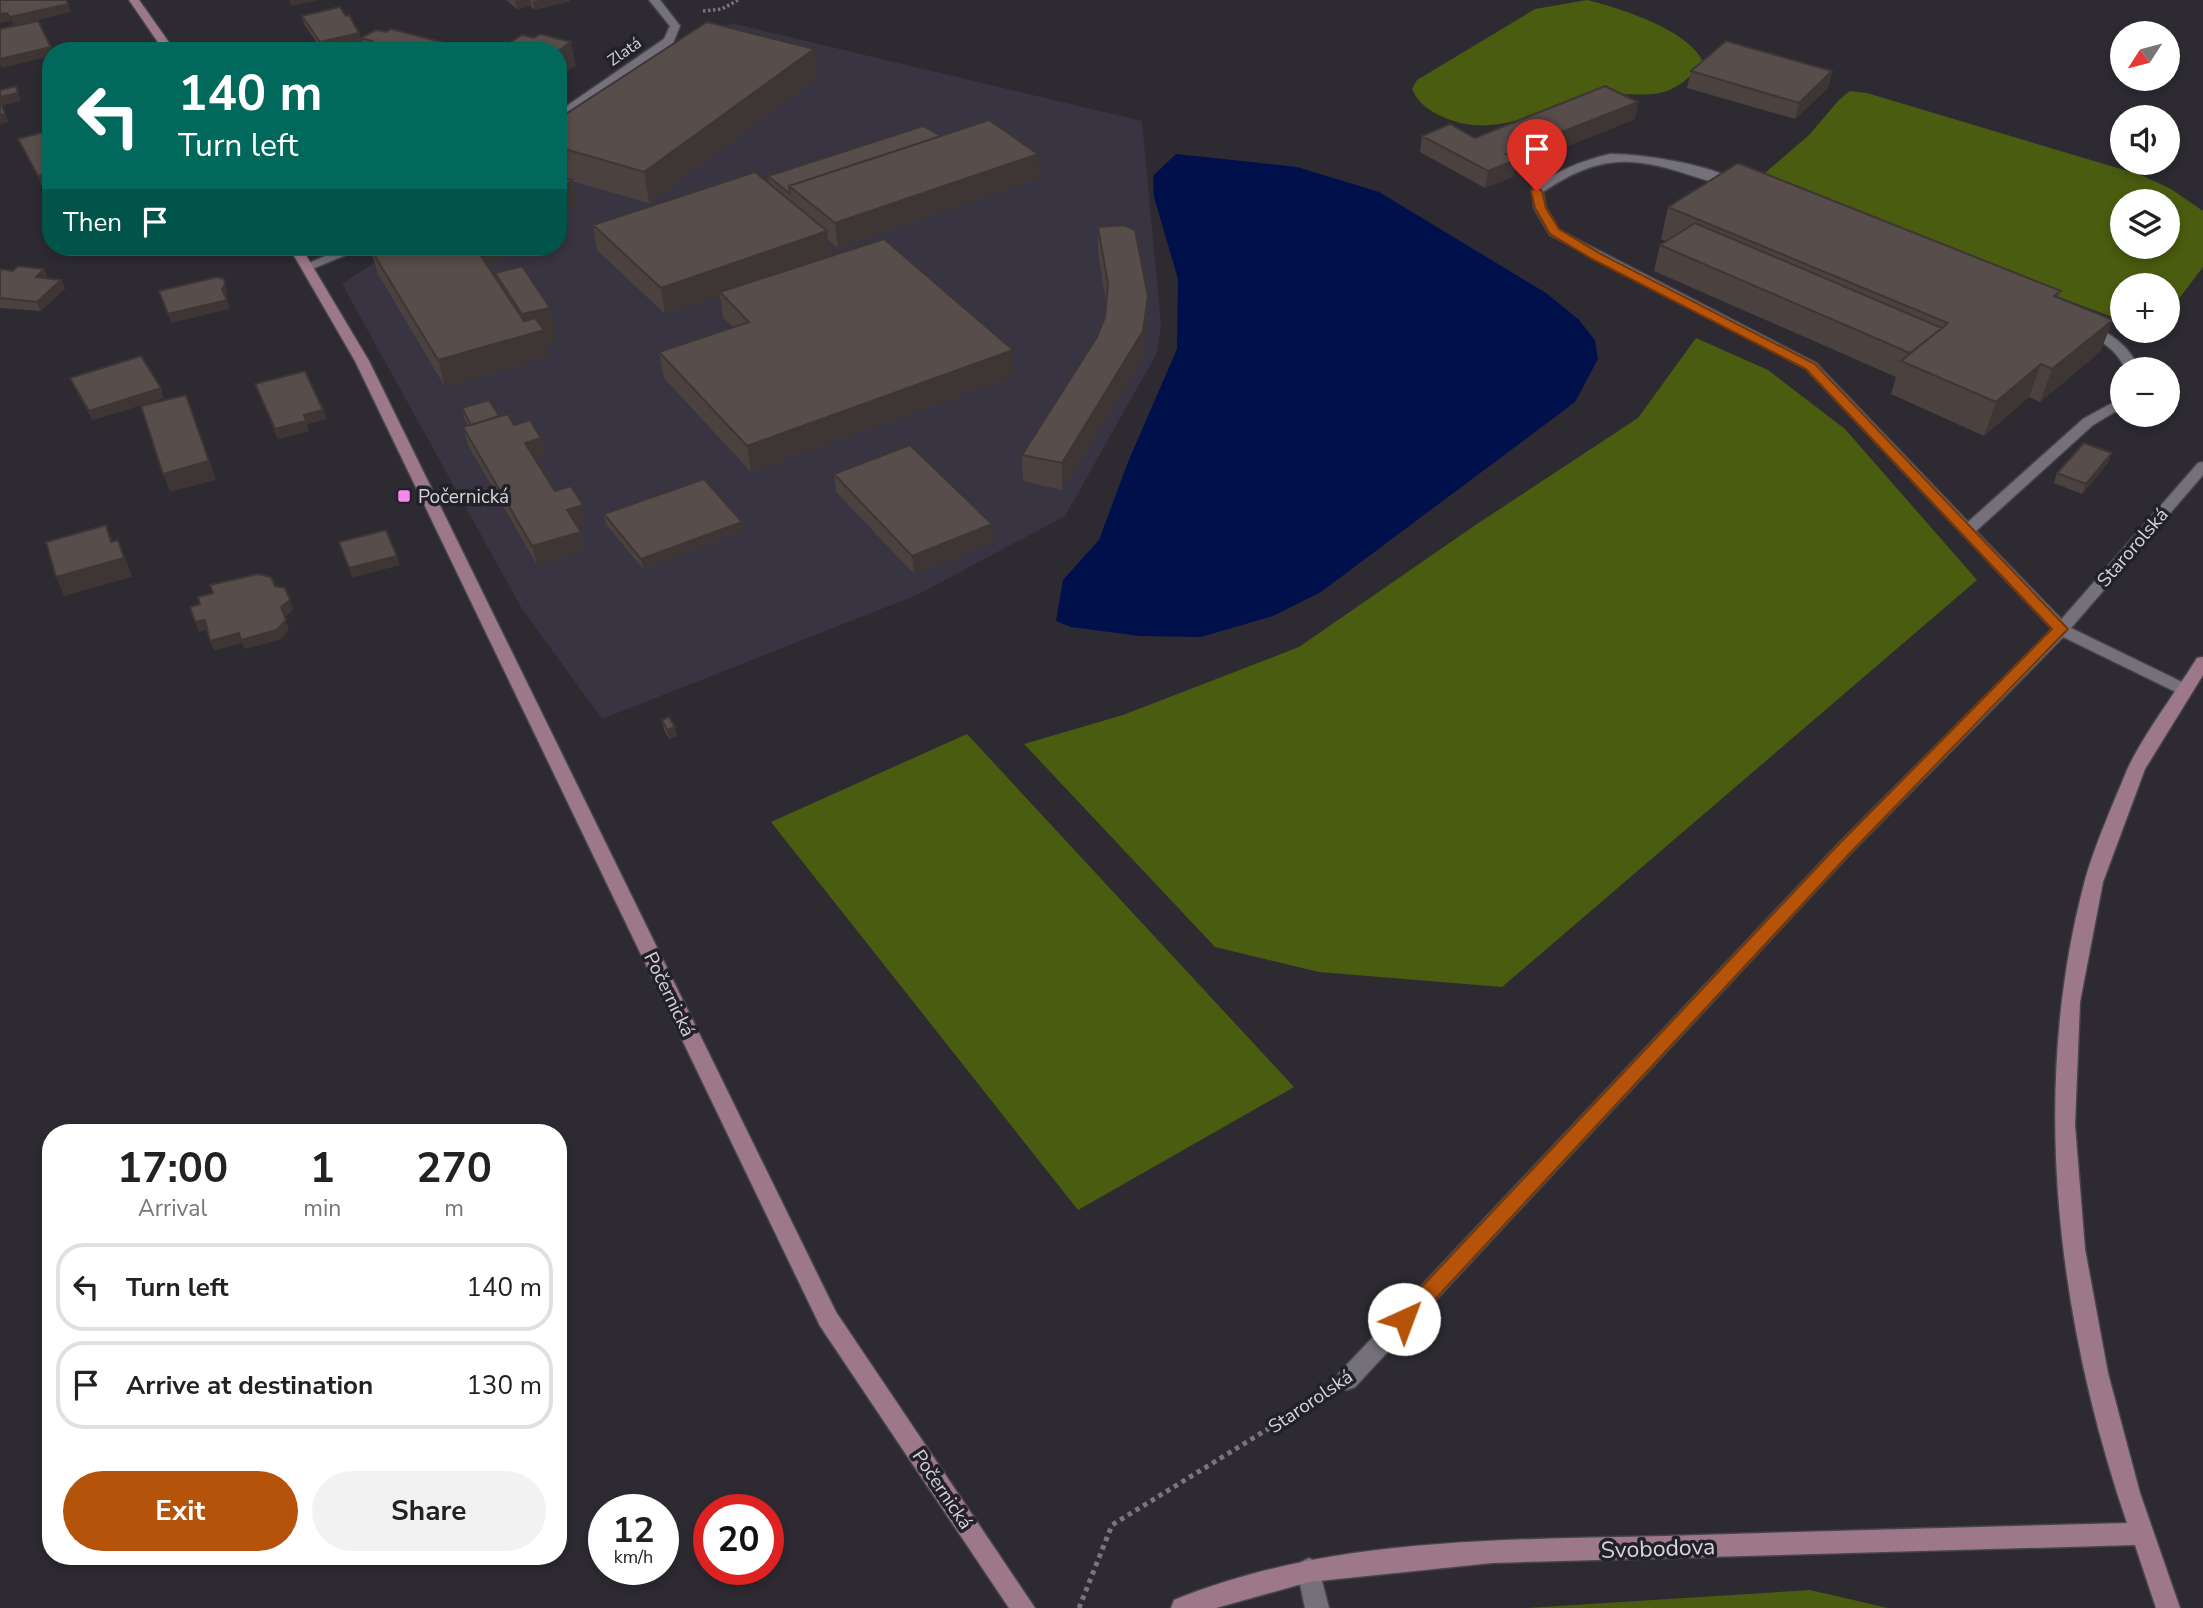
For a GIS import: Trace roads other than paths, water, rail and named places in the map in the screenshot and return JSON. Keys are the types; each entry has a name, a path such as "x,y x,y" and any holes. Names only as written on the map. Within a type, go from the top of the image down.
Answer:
{"street":[{"path":"134,0 164,42"},
{"name":"Zlatá","path":"567,111 669,41 675,26 654,0"},
{"path":"1748,189 1653,158 1622,155 1597,158 1548,181 1537,191 1540,208 1555,232 1811,366 2061,629 2182,689"},
{"name":"Počernická","path":"301,256 362,361 828,1319 1023,1608"},
{"path":"307,266 334,256"},
{"path":"2073,323 2110,338 2126,357"},
{"path":"1968,531 2088,422 2110,409"},
{"name":"Starorolská","path":"1347,1380 1844,849 2061,629 2203,466"},
{"path":"2168,1608 2140,1535 2101,1394 2079,1278 2067,1172 2064,1077 2071,990 2081,924 2097,863 2118,807 2142,756 2182,689 2203,662"},
{"name":"Svobodova","path":"1183,1608 1233,1590 1309,1570 1492,1552 2140,1535"},
{"path":"1309,1570 1317,1608"}],"place":[{"name":"Počernická","path":"404,496"}]}
